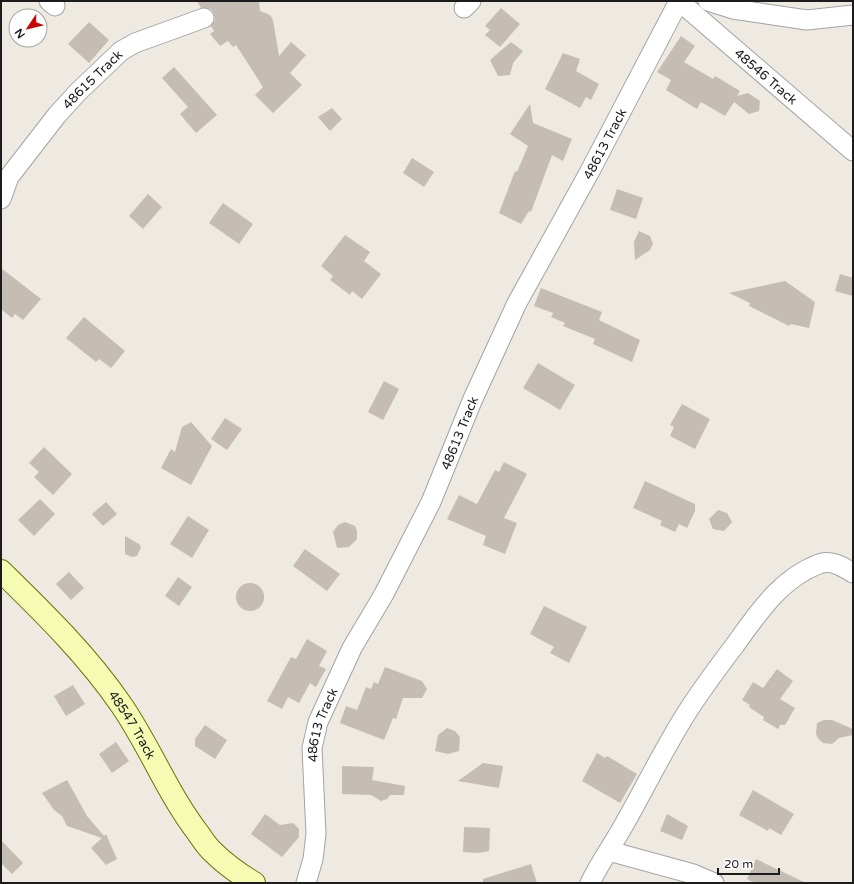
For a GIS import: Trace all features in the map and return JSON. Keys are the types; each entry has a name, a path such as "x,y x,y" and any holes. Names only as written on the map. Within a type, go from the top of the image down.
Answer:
{"street":[{"path":"708,1 733,9 807,20 853,15"},
{"name":"48546 Track","path":"687,4 853,150"},
{"name":"48613 Track","path":"306,883 313,859 316,834 312,748 318,722 352,648 384,594 431,502 472,401 517,303 590,171 687,4"},
{"name":"48615 Track","path":"5,170 68,103 121,51 135,43 204,18"},
{"path":"1,199 5,170"},
{"path":"590,883 599,864 609,850 657,763 704,685 751,620 768,600 789,582 820,564 829,562 841,566 853,573"},
{"name":"48547 Track","path":"1,571 49,618 82,654 122,705 138,730 188,820 212,851 232,869 254,883"},
{"path":"609,850 693,874 714,883"}],"building":[{"path":"197,1 259,1 260,11 270,15 273,20 279,56 291,42 306,55 290,73 302,85 273,113 255,95 263,87 236,45 233,47 228,41 220,46 210,34 214,31 211,26 215,20 214,14 211,9 201,8"},
{"path":"501,8 520,24 500,47 485,35 490,30 485,26"},
{"path":"89,22 109,40 89,63 68,44"},
{"path":"681,36 695,46 684,62 713,79 715,76 740,91 737,96 748,93 760,101 759,111 749,114 734,102 725,116 701,102 697,109 666,90 671,80 657,72"},
{"path":"511,42 523,51 513,63 510,75 498,76 490,60"},
{"path":"563,53 580,59 576,71 599,84 591,100 586,97 580,108 545,89"},
{"path":"174,67 217,115 196,133 180,114 188,107 162,78"},
{"path":"530,104 533,123 572,139 563,161 552,155 531,212 529,211 521,224 499,213 515,171 517,172 528,146 510,134"},
{"path":"332,108 342,119 330,131 318,117"},
{"path":"412,158 434,172 424,187 403,173"},
{"path":"617,189 643,198 636,219 610,210"},
{"path":"148,194 162,207 143,229 129,216"},
{"path":"223,203 253,224 239,244 209,223"},
{"path":"639,231 650,236 653,244 650,250 635,260 634,242"},
{"path":"345,235 370,252 364,261 381,274 362,299 352,291 350,295 330,280 333,276 321,266"},
{"path":"1,268 41,299 23,320 15,314 12,318 1,309"},
{"path":"840,274 853,278 853,296 835,291"},
{"path":"785,281 815,302 809,328 791,324 789,326 749,306 750,303 729,293"},
{"path":"541,288 602,312 599,320 640,340 632,362 593,344 595,339 563,326 565,323 551,317 553,313 534,306"},
{"path":"84,317 125,351 111,368 99,359 96,362 66,338"},
{"path":"538,363 575,385 560,410 523,388"},
{"path":"384,381 399,389 383,420 368,412"},
{"path":"682,404 710,419 695,449 670,436 674,427 670,425"},
{"path":"225,418 242,429 227,450 211,439"},
{"path":"191,422 212,446 191,485 161,468 171,449 175,452 182,427"},
{"path":"44,447 72,474 53,495 34,477 39,472 29,463"},
{"path":"504,462 527,474 504,518 517,523 505,554 483,545 486,536 447,519 459,495 477,504 495,470 499,472"},
{"path":"645,481 695,504 695,511 687,528 679,524 675,532 660,525 662,521 633,508"},
{"path":"40,499 55,514 34,536 18,520"},
{"path":"106,502 117,514 103,526 92,514"},
{"path":"718,510 727,513 732,522 724,531 713,529 709,519"},
{"path":"188,516 209,530 192,558 170,544"},
{"path":"345,522 355,526 357,531 357,539 349,547 337,548 333,532 338,525"},
{"path":"125,536 139,544 141,547 137,556 132,557 125,554"},
{"path":"305,549 340,574 327,591 293,566"},
{"path":"69,572 84,588 71,600 56,584"},
{"path":"178,577 192,587 179,606 165,596"},
{"path":"250,583 256,584 260,587 263,591 263,603 260,607 256,610 250,611 244,610 240,607 237,603 236,597 237,591 240,587 244,584"},
{"path":"544,606 587,627 569,663 550,653 554,647 530,634"},
{"path":"307,639 327,651 319,666 326,669 316,687 310,683 299,703 288,697 282,709 267,701 291,657 296,659"},
{"path":"385,667 422,681 427,689 422,698 403,698 396,719 393,718 384,740 340,723 346,706 357,710 366,687 371,689 374,682 378,684"},
{"path":"777,669 793,681 780,699 795,708 785,725 780,725 778,729 763,720 764,717 749,707 750,705 742,700 753,682 763,688"},
{"path":"73,685 85,704 66,716 54,696"},
{"path":"824,720 832,720 853,729 853,735 839,738 832,744 823,743 817,737 816,733 817,723"},
{"path":"205,725 227,740 215,759 195,746 195,739"},
{"path":"447,728 455,731 460,737 459,751 448,754 435,751 438,735"},
{"path":"116,742 129,761 112,773 99,754"},
{"path":"597,753 605,758 607,756 637,774 620,803 582,781"},
{"path":"483,763 503,766 499,788 458,781"},
{"path":"342,766 374,767 372,780 405,786 404,795 390,795 387,799 381,801 371,795 342,794"},
{"path":"67,780 87,816 104,836 106,834 117,859 106,865 91,848 102,838 67,826 62,816 54,810 42,793"},
{"path":"753,790 794,814 781,835 769,828 768,831 739,815"},
{"path":"265,814 280,825 293,823 299,829 299,837 282,857 251,834"},
{"path":"667,814 688,826 682,840 660,831"},
{"path":"464,827 490,828 489,851 478,853 463,852"},
{"path":"1,840 23,863 12,874 1,863"},
{"path":"756,859 806,883 755,883 747,879"},
{"path":"531,864 537,883 483,883 483,879"}]}
